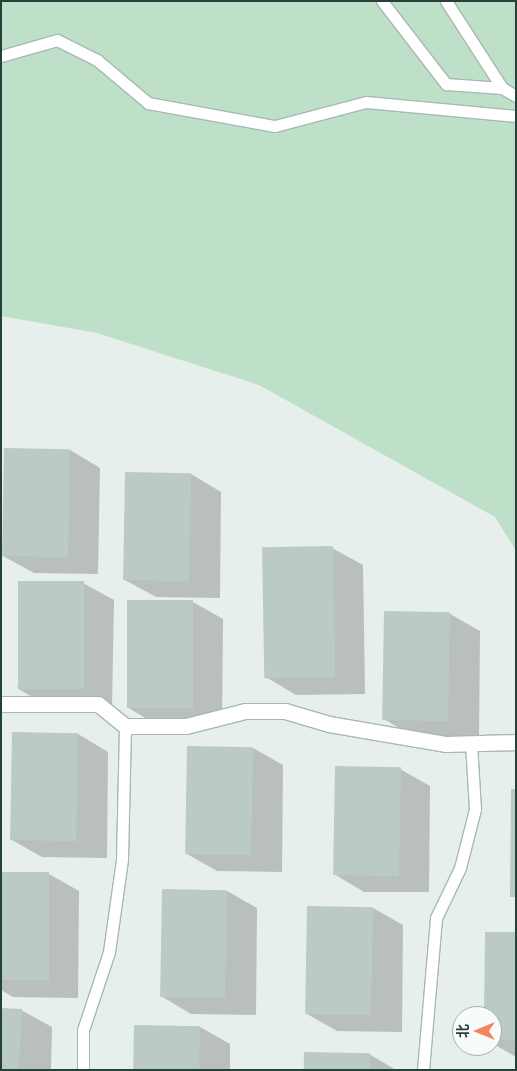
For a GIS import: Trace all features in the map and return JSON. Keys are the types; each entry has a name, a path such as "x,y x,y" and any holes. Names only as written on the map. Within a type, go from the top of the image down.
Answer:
{"street":[{"path":"1,704 98,704 125,726 186,726 245,711 285,711 329,724 398,738 446,744 516,742"}],"lane":[{"path":"382,1 446,84 502,88 516,96"},
{"path":"446,1 502,88"},
{"path":"1,56 57,40 97,60 148,103 275,126 366,102 516,116"},
{"path":"83,1070 83,1030 109,952 122,859 125,726"},
{"path":"423,1070 436,918 460,868 476,809 472,743"}],"green space":[{"path":"1,1 516,1 516,551 495,517 259,385 97,333 1,316"}],"building":[{"path":"4,448 70,449 68,557 2,556"},
{"path":"125,472 191,473 189,581 123,580"},
{"path":"333,546 335,677 264,678 262,547"},
{"path":"18,581 84,581 84,689 18,689"},
{"path":"127,600 193,600 193,708 127,708"},
{"path":"384,611 450,612 448,721 382,720"},
{"path":"12,732 78,733 76,841 10,840"},
{"path":"187,746 253,747 251,855 185,854"},
{"path":"335,766 401,767 399,876 333,875"},
{"path":"511,789 516,789 516,897 510,897"},
{"path":"1,872 49,872 49,980 1,980"},
{"path":"162,889 227,890 225,998 160,997"},
{"path":"307,906 373,907 371,1015 305,1014"},
{"path":"485,932 516,932 516,1040 502,1040 502,1006 484,1006"},
{"path":"1,1008 22,1009 19,1070 1,1070"},
{"path":"134,1025 200,1026 199,1070 133,1070"},
{"path":"304,1052 370,1053 370,1070 304,1070"}]}
